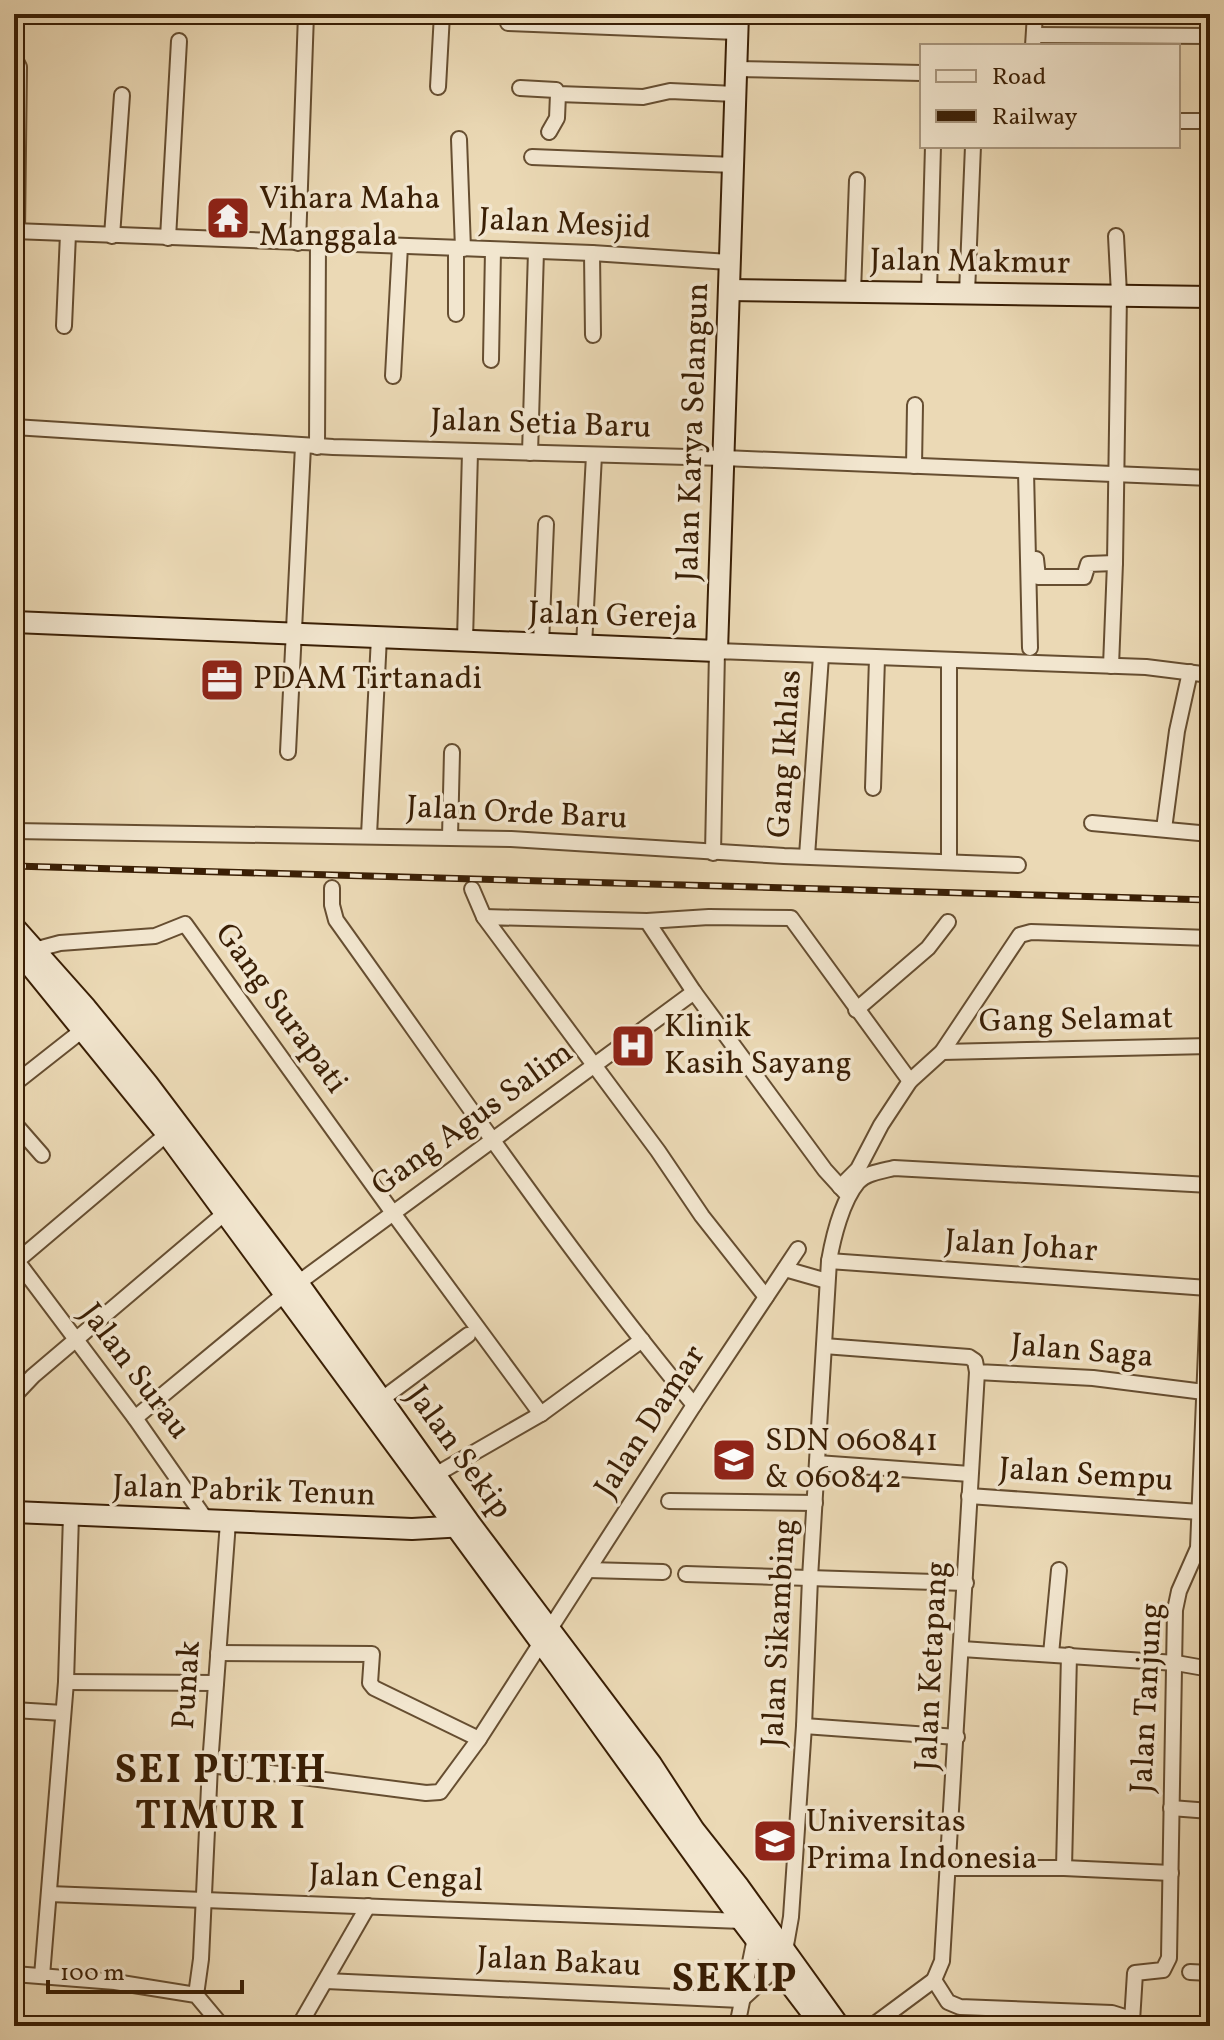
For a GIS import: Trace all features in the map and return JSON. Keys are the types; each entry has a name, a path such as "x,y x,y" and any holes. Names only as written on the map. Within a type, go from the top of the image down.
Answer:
{"street":[{"path":"298,243 306,14"},
{"path":"438,87 442,14"},
{"path":"1035,14 1034,40 1210,36"},
{"path":"508,23 738,23"},
{"name":"Jalan Karya Selangun","path":"713,853 738,23"},
{"path":"168,238 179,41"},
{"path":"14,57 19,67 16,231"},
{"path":"736,69 920,73"},
{"path":"520,88 558,91 557,118 549,132"},
{"path":"558,94 643,97 670,91 735,94"},
{"path":"112,236 122,95"},
{"path":"1180,121 1210,121"},
{"path":"456,314 459,139"},
{"path":"929,293 933,148"},
{"path":"967,293 973,148"},
{"path":"532,157 734,165"},
{"path":"853,292 857,180"},
{"name":"Jalan Mesjid","path":"16,231 592,253 729,262"},
{"path":"64,326 68,234"},
{"path":"1111,666 1119,294 1116,236"},
{"path":"288,752 310,446 318,243"},
{"path":"393,376 400,246"},
{"path":"491,360 493,250"},
{"path":"530,453 536,251"},
{"path":"592,253 593,335"},
{"path":"1210,283 1210,297"},
{"name":"Jalan Makmur","path":"729,290 1210,297"},
{"path":"914,466 915,405"},
{"name":"Jalan Setia Baru","path":"14,427 310,446 724,458 1210,478"},
{"path":"465,640 470,452"},
{"path":"584,646 594,455"},
{"path":"1026,471 1030,648"},
{"path":"541,644 546,524"},
{"path":"1028,557 1036,558 1038,577 1084,577 1088,564 1115,563"},
{"name":"Jalan Gereja","path":"14,622 949,662 1111,666 1210,675"},
{"path":"369,835 379,637"},
{"name":"Gang Ikhlas","path":"807,856 821,656"},
{"path":"873,788 877,658"},
{"path":"949,662 949,862"},
{"path":"1164,829 1175,744 1190,672"},
{"path":"450,837 452,752"},
{"path":"1092,823 1210,834"},
{"name":"Jalan Orde Baru","path":"14,831 450,837 713,853 1018,865"},
{"path":"332,888 336,920 642,1340 694,1405"},
{"path":"472,889 484,917 658,1151 702,1216 766,1297"},
{"path":"484,917 647,921 709,917 792,918 910,1081"},
{"path":"647,921 694,992 845,1192 881,1125 910,1081 942,1052 1016,938 1025,932 1210,938"},
{"path":"856,1010 928,948 948,922"},
{"name":"Gang Surapati","path":"24,948 155,936 185,924 393,1213"},
{"name":"Jalan Sekip","path":"14,927 24,948 89,1025 225,1213 292,1288 382,1399 435,1475 463,1527"},
{"name":"Gang Agus Salim","path":"135,1418 292,1288 694,992"},
{"path":"14,1084 89,1025"},
{"name":"Jalan Sekip","path":"89,1025 147,1083 463,1527 644,1769 753,1926 839,2026"},
{"name":"Gang Selamat","path":"942,1052 1210,1046"},
{"path":"14,1123 42,1155"},
{"path":"15,1259 167,1134"},
{"name":"Jalan Sikambing","path":"781,1959 794,1889 827,1281 845,1192 861,1179 894,1168 1210,1185"},
{"path":"14,1396 33,1376 225,1213"},
{"path":"393,1213 541,1414"},
{"name":"Jalan Damar","path":"210,1765 440,1792 479,1739 798,1249"},
{"name":"Jalan Tanjung","path":"1136,2024 1133,1978 1136,1971 1163,1970 1168,1962 1176,1601 1198,1548 1210,1252"},
{"name":"Jalan Surau","path":"15,1259 217,1522"},
{"name":"Jalan Johar","path":"829,1261 1208,1288"},
{"path":"785,1269 827,1281"},
{"path":"382,1399 468,1335"},
{"path":"435,1475 541,1414 642,1340"},
{"name":"Jalan Saga","path":"824,1346 969,1357 975,1361 977,1372 1093,1378 1204,1392"},
{"name":"Jalan Ketapang","path":"934,1980 942,1961 949,1868 977,1372"},
{"path":"817,1463 970,1474"},
{"name":"Jalan Sempu","path":"969,1496 1200,1512"},
{"path":"669,1501 815,1503"},
{"name":"Jalan Pabrik Tenun","path":"14,1512 217,1522 463,1527"},
{"path":"42,1976 66,1682 71,1515"},
{"name":"Punak","path":"196,1995 201,1959 218,1653 217,1522"},
{"path":"588,1570 663,1572"},
{"path":"1051,1654 1059,1570"},
{"path":"686,1574 966,1583"},
{"path":"962,1649 1176,1663 1210,1669"},
{"path":"218,1653 372,1654 370,1683 374,1688 479,1739"},
{"path":"1064,1868 1069,1655"},
{"path":"66,1682 216,1683"},
{"path":"14,1710 63,1713"},
{"path":"804,1726 957,1737"},
{"path":"1171,1808 1210,1811"},
{"path":"949,1868 1064,1868 1171,1873"},
{"name":"Jalan Cengal","path":"49,1894 368,1906 753,1926"},
{"path":"299,2026 368,1906"},
{"path":"737,2026 753,1926"},
{"path":"741,2000 781,1959"},
{"name":"Jalan Sekip","path":"781,1959 822,2026"},
{"path":"1190,1972 1210,1973"},
{"path":"16,1978 42,1976 115,1982 196,1995 222,2026"},
{"path":"872,2026 934,1980 948,2002 960,2007 1112,2013 1136,2024"},
{"name":"Jalan Bakau","path":"326,1981 741,2000"}],"railway":[{"path":"14,866 1210,900"}],"place":[{"name":"Vihara Maha Manggala","path":"228,218"},
{"name":"PDAM Tirtanadi","path":"222,680"},
{"name":"Klinik Kasih Sayang","path":"633,1046"},
{"name":"SDN 060841 & 060842","path":"734,1460"},
{"name":"Universitas Prima Indonesia","path":"775,1841"}],"district":[{"name":"SEI PUTIH TIMUR I","path":"221,1795"},
{"name":"SEKIP","path":"735,1981"}]}
